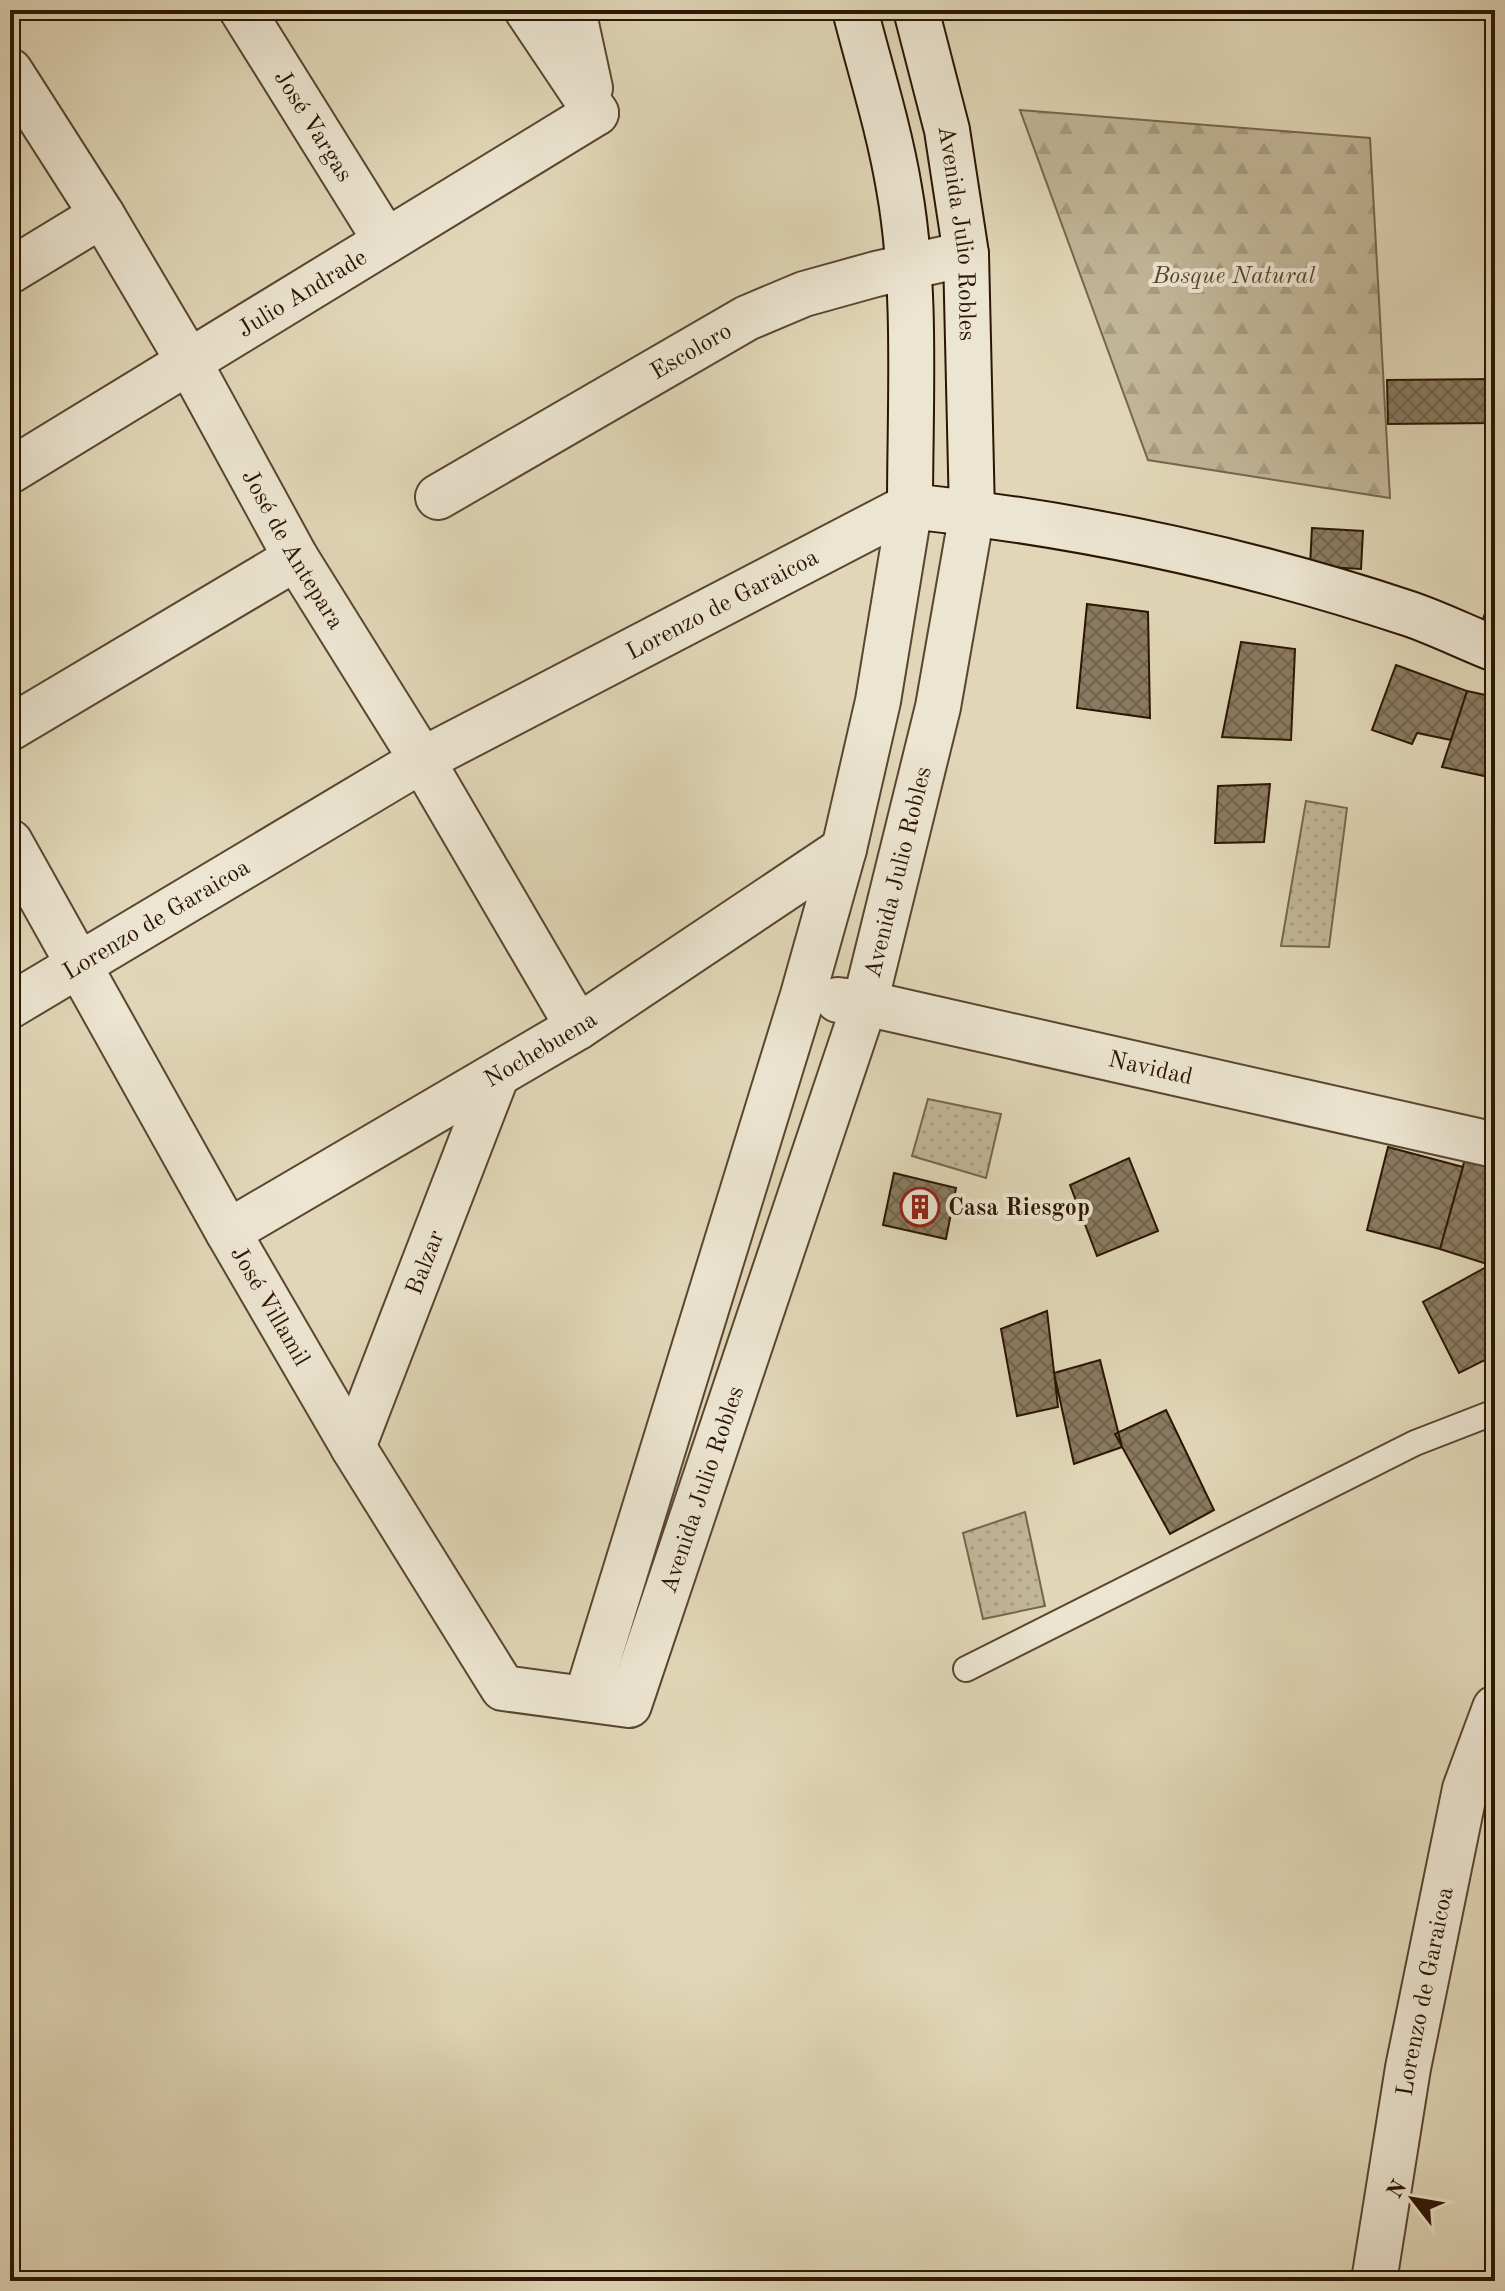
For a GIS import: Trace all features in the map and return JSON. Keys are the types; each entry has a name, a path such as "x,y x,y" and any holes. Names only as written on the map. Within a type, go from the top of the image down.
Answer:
{"street":[{"name":"José Vargas","path":"242,10 386,241"},
{"path":"527,10 596,113"},
{"path":"573,10 596,113"},
{"name":"Avenida Julio Robles","path":"855,10 899,189 910,335 910,506 878,701 844,849 803,995 586,1699 629,1705 865,1003 938,707 972,513 966,254 947,130 916,10"},
{"name":"José de Antepara","path":"10,71 102,215 189,362 296,558 422,760 578,1027"},
{"name":"Julio Andrade","path":"10,471 596,113"},
{"path":"10,271 102,215"},
{"name":"Escoloro","path":"438,497 747,318 804,294 966,254"},
{"path":"910,506 972,513 1195,552 1412,615 1495,649"},
{"name":"Lorenzo de Garaicoa","path":"10,1006 422,760 910,506"},
{"path":"10,728 296,558"},
{"name":"José Villamil","path":"10,842 228,1232 353,1447 503,1688 586,1699"},
{"name":"Nochebuena","path":"228,1232 578,1027 844,849"},
{"name":"Navidad","path":"803,995 865,1003 1495,1145"},
{"name":"Balzar","path":"353,1447 496,1077"},
{"name":"Lorenzo de Garaicoa","path":"1374,2281 1408,2068 1465,1789 1495,1708"}],"lane":[{"path":"966,1669 1415,1443 1495,1412"}],"green space":[{"name":"Bosque Natural","path":"1020,110 1370,138 1390,498 1148,460"},
{"path":"1306,801 1347,808 1329,947 1281,946"},
{"path":"928,1099 1001,1114 986,1178 912,1156"},
{"path":"1025,1512 1045,1606 983,1619 963,1533"}],"building":[{"path":"1495,379 1495,423 1388,424 1387,380"},
{"path":"1312,528 1363,531 1361,569 1310,566"},
{"path":"1495,584 1495,626 1482,622"},
{"path":"1087,604 1148,612 1150,718 1077,708"},
{"path":"1241,642 1295,649 1291,740 1222,737"},
{"path":"1396,665 1467,691 1451,740 1417,733 1412,744 1372,730"},
{"path":"1467,691 1495,697 1495,761 1489,777 1442,767"},
{"path":"1270,784 1264,842 1215,843 1218,786"},
{"path":"1495,1031 1495,1067 1485,1064"},
{"path":"1388,1147 1463,1167 1440,1249 1367,1230"},
{"path":"1129,1158 1158,1231 1097,1256 1070,1185"},
{"path":"1465,1159 1495,1165 1495,1242 1490,1265 1440,1249"},
{"name":"Casa Riesgop","path":"894,1173 956,1188 946,1239 883,1225"},
{"path":"1488,1266 1495,1277 1495,1355 1459,1373 1423,1302"},
{"path":"1047,1311 1058,1407 1017,1416 1001,1329"},
{"path":"1100,1360 1122,1447 1074,1464 1054,1373"},
{"path":"1166,1410 1214,1510 1170,1534 1115,1434"}],"place":[{"name":"Casa Riesgop","path":"920,1207"}]}
